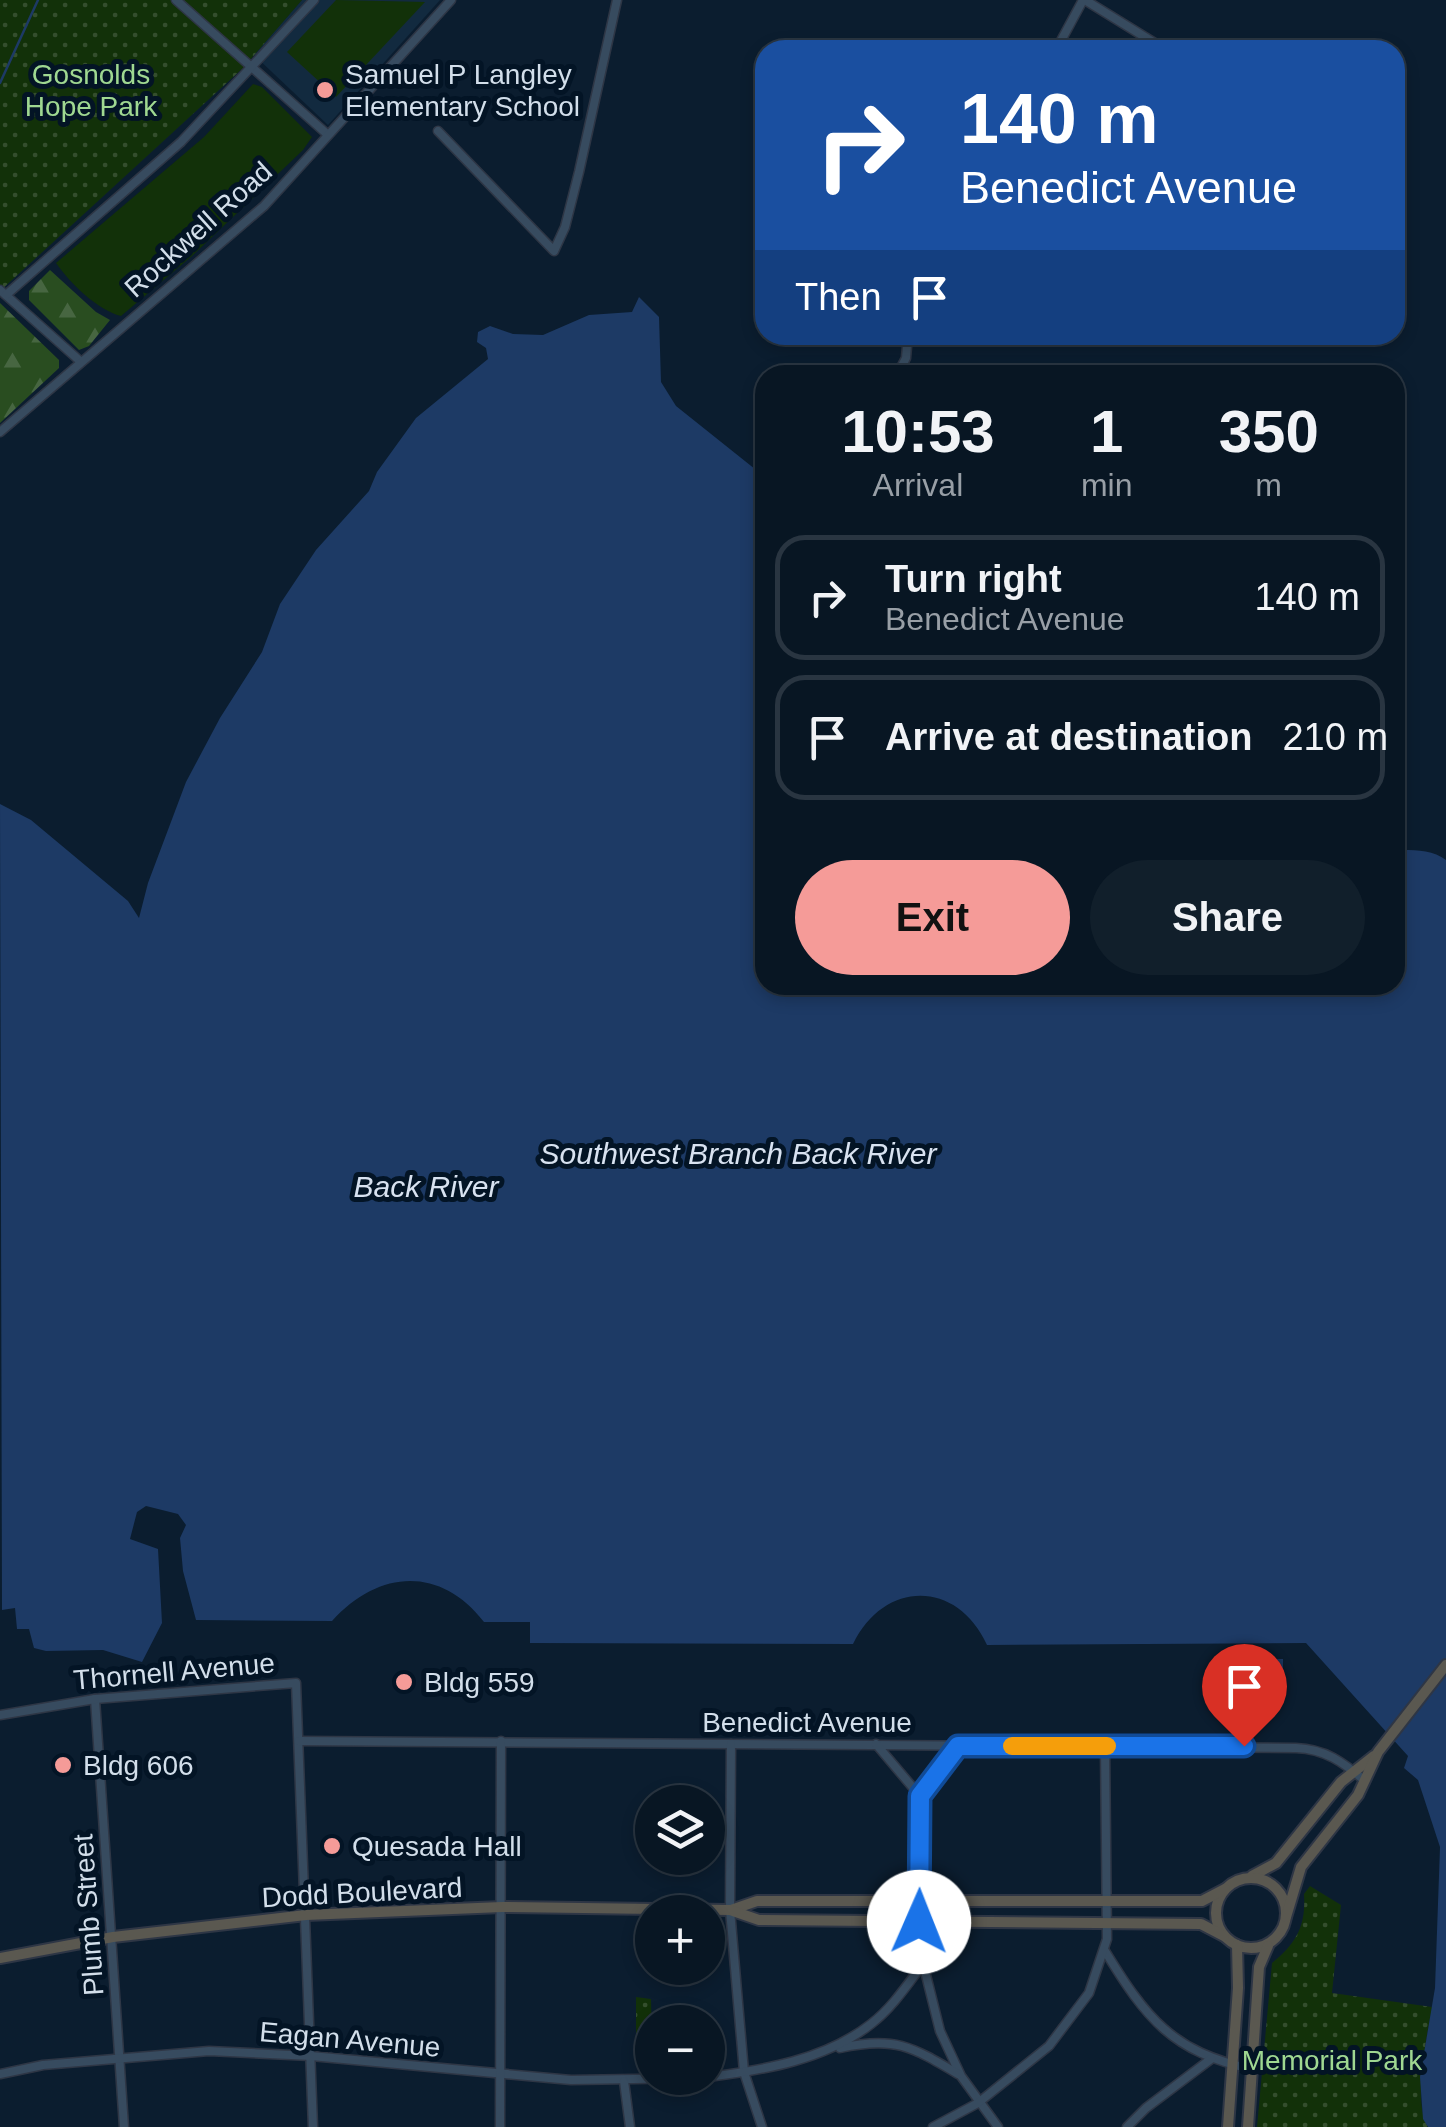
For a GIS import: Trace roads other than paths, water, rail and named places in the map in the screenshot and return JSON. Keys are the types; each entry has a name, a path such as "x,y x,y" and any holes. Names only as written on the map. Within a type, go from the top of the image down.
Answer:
{"street":[{"path":"176,0 327,134"},
{"path":"80,362 3,292 182,142 314,0"},
{"name":"Rockwell Road","path":"0,432 264,206 450,0"},
{"path":"438,131 554,250 565,228 617,0"},
{"path":"1062,40 1084,0 1150,40"},
{"path":"1272,1942 1261,1947 1237,1945 1224,1936 1216,1918 1219,1897 1225,1889 1276,1863 1341,1782 1378,1752 1446,1665"},
{"name":"Thornell Avenue","path":"0,1715 95,1699 296,1682 299,1740"},
{"name":"Plumb Street","path":"95,1699 124,2127"},
{"path":"299,1740 313,2127"},
{"name":"Benedict Avenue","path":"299,1740 1315,1748 1330,1754 1365,1781"},
{"path":"500,2127 501,1741"},
{"path":"732,1744 730,1910 744,2072 762,2127"},
{"path":"876,1744 920,1796"},
{"path":"958,1746 920,1796 919,1922 923,1964 940,2031 961,2076 998,2127"},
{"path":"933,2127 978,2103 1049,2046 1089,1993 1105,1951 1107,1923 1105,1746"},
{"path":"1248,2127 1260,1960 1279,1935 1300,1868 1358,1795 1378,1752"},
{"path":"1247,1878 1258,1878 1276,1888 1282,1896 1286,1918"},
{"name":"Dodd Boulevard","path":"730,1910 756,1901 1202,1901 1225,1889"},
{"name":"Dodd Boulevard","path":"0,1958 113,1938 306,1915 502,1907 730,1910 759,1920 1201,1924 1224,1936"},
{"path":"1228,2127 1237,1945"},
{"path":"1105,1951 1146,2014 1211,2059 1252,2070"},
{"path":"831,2050 873,2023 923,1964"},
{"path":"725,2075 874,2040 922,2052 961,2076"},
{"name":"Eagan Avenue","path":"0,2074 43,2065 209,2051 311,2056 500,2076 635,2081"},
{"path":"1127,2127 1211,2059"},
{"path":"624,2082 630,2127"}],"water":[{"name":"Back River","path":"639,297 659,317 661,382 676,406 755,469 755,995 1405,995 1405,850 1428,852 1446,860 1446,2127 1428,2127 1423,2119 1420,2077 1435,1988 1440,1847 1418,1780 1404,1768 1408,1756 1306,1643 987,1645 974,1623 958,1608 940,1599 920,1596 901,1599 883,1608 866,1623 853,1644 530,1643 530,1622 484,1622 448,1591 429,1583 409,1581 369,1592 332,1621 196,1620 183,1571 180,1538 186,1525 178,1514 146,1506 137,1512 130,1539 158,1549 162,1623 142,1662 103,1650 34,1648 29,1629 17,1629 15,1608 2,1610 0,804 31,820 128,901 139,918 186,782 262,652 280,604 316,550 369,491 377,472 416,418 488,359 486,348 477,342 478,332 490,326 513,334 543,335 589,315 632,312"},
{"path":"1236,1658 1283,1659 1283,1678 1236,1678"}],"waterway":[{"path":"0,83 38,0"}],"place":[{"name":"Samuel P Langley Elementary School","path":"325,90"},
{"name":"Bldg 559","path":"404,1682"},
{"name":"Bldg 606","path":"63,1765"},
{"name":"Quesada Hall","path":"332,1846"}],"park label":[{"name":"Gosnolds Hope Park","path":"91,90"},
{"name":"Memorial Park","path":"1332,2060"}],"water label":[{"name":"Southwest Branch Back River","path":"738,1154"}]}
